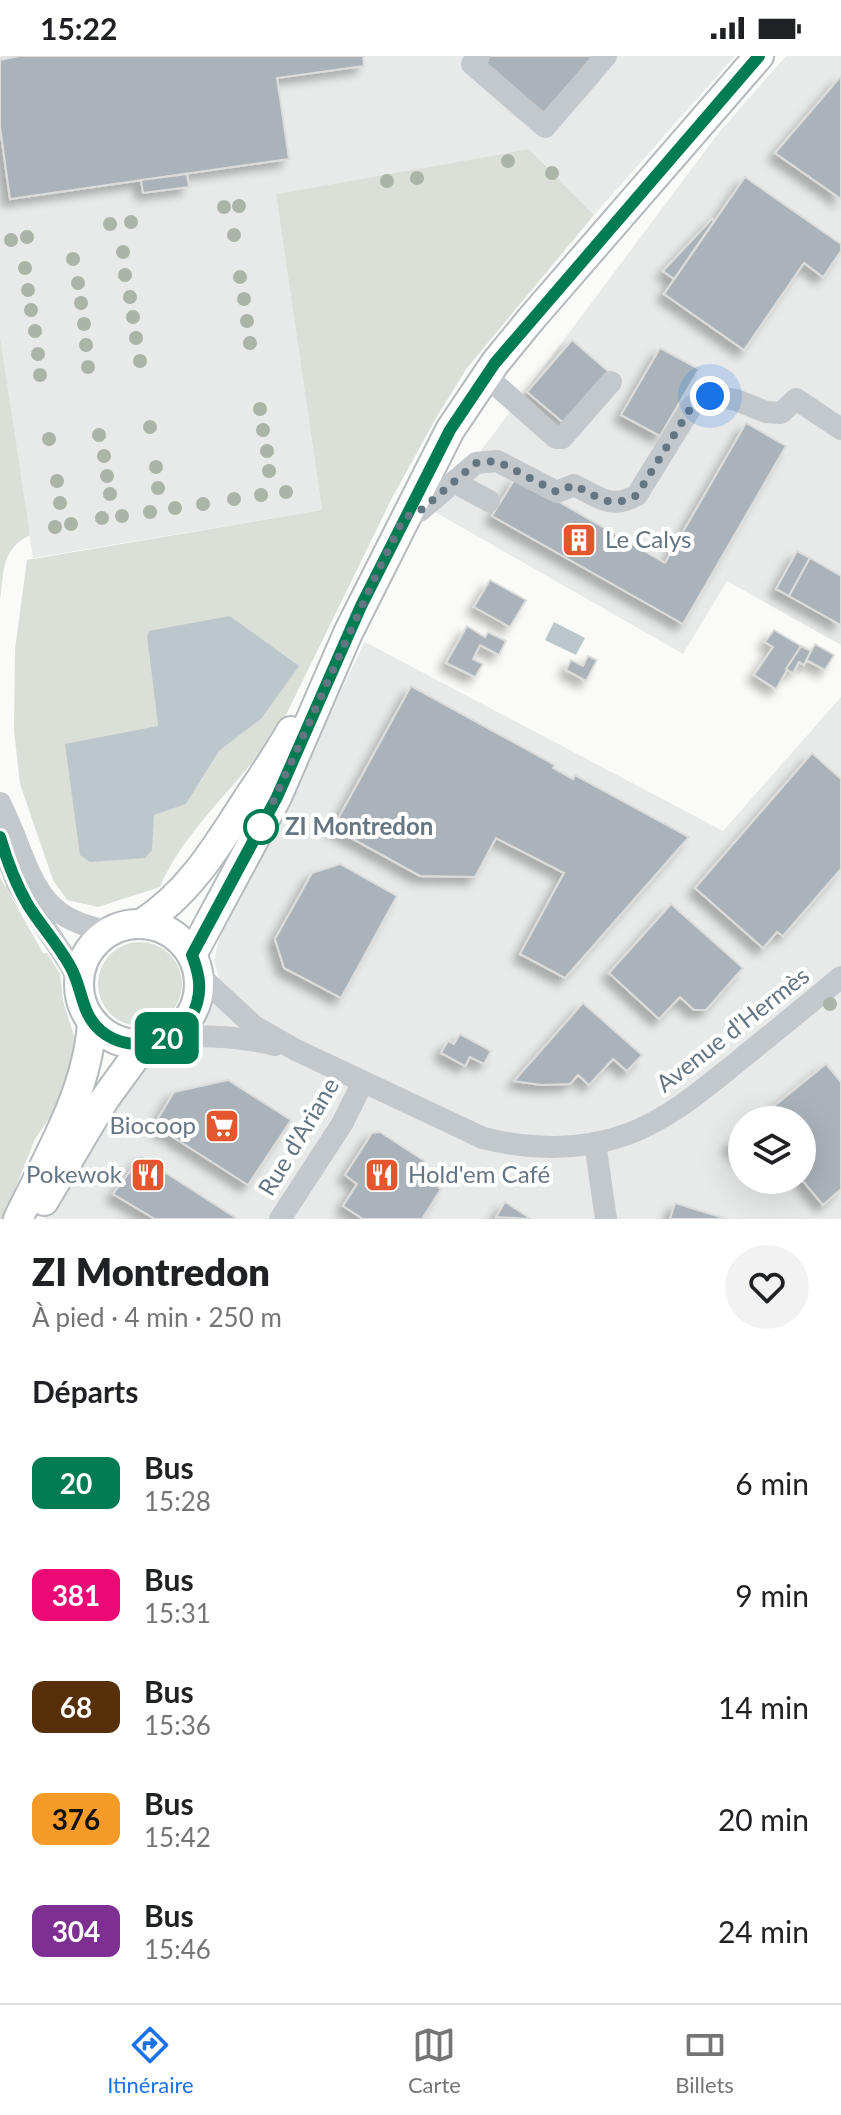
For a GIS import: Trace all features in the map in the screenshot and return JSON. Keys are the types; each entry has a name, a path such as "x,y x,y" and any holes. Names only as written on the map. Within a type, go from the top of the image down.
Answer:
{"main road":[{"path":"196,966 277,797 348,633 450,430 486,376 531,319 759,56"},
{"path":"156,1041 115,1040 92,1022 85,1010 79,983 85,958 100,938 111,931 141,924 174,900 225,835 287,739 348,633"},
{"path":"33,1219 104,1100 156,1041 186,1022 198,1001 196,966 180,939 162,928 141,924"},
{"path":"18,1219 84,1076 92,1022"}],"street":[{"path":"479,56 472,64 545,127 606,56"},
{"path":"486,376 556,438 562,438 611,382"},
{"path":"404,518 421,510 476,463 497,461 557,492 574,485 610,503 624,503 637,495 692,406 710,396 736,400 766,412 781,413 796,399 841,429"},
{"path":"454,482 489,501"},
{"path":"0,803 45,900 75,924 111,931"},
{"path":"0,837 17,884 79,983"},
{"name":"Avenue d'Hermès","path":"196,966 254,1026 296,1050 483,1138 509,1145 536,1147 595,1143 628,1134 681,1105 841,977"},
{"name":"Avenue d'Hermès","path":"156,1041 252,1039 296,1050"},
{"name":"Rue d'Ariane","path":"280,1219 342,1124 363,1082"},
{"path":"595,1143 606,1219"}],"shaded area":[{"path":"0,56 735,56 594,215 529,149 276,194 322,510 33,558 0,336"},
{"path":"786,56 841,56 841,645 727,581 683,654 435,512 720,131"},
{"path":"529,149 594,215 467,368 392,498 286,715 255,759 186,842 160,887 98,907 67,900 53,880 20,784 14,730 15,649 27,560 322,510 276,194","holes":["230,616 298,666 261,719 219,751 186,804 153,815 158,726 147,637"]},
{"path":"0,336 30,535 9,554 0,600"},
{"path":"230,616 299,666 261,719 219,751 186,804 154,815 152,850 145,858 90,862 80,855 65,744 158,726 147,637 149,631"},
{"path":"554,622 585,638 576,655 545,640"},
{"path":"365,642 723,831 841,697 841,1219 45,1219 122,1087 147,1063 189,1046 220,981 214,961 220,934"},
{"path":"0,877 43,953 47,953 60,974 63,1001 77,1046 57,1107 35,1139 3,1219 0,1219"},
{"path":"132,942 148,942 164,949 175,960 182,984 179,1000 170,1014 148,1026 132,1026 116,1019 105,1008 98,992 98,976 105,960 116,949"}],"building":[{"path":"19,56 363,56 364,66 277,78 289,159 10,199 0,127 0,60"},
{"path":"485,56 594,56 542,115 480,62"},
{"path":"841,76 841,199 775,153"},
{"path":"187,174 189,187 143,193 141,180"},
{"path":"745,177 841,244 841,251 823,277 804,263 744,350 664,294"},
{"path":"712,219 714,221 674,279 663,271"},
{"path":"572,340 609,372 565,424 527,392"},
{"path":"660,348 699,369 660,436 621,415"},
{"name":"Le Calys","path":"746,423 786,446 683,624 492,516 516,477 665,563"},
{"path":"797,551 810,558 789,596 776,589"},
{"path":"810,558 841,576 841,625 789,596"},
{"path":"490,580 526,600 510,627 474,607"},
{"path":"467,626 485,637 488,632 506,641 499,655 480,645 473,659 483,664 475,677 446,663"},
{"path":"774,630 801,646 776,689 754,675 773,647 765,642"},
{"path":"815,644 834,655 825,670 806,660"},
{"path":"801,646 811,651 804,665 799,662 793,673 786,669"},
{"path":"588,656 597,660 586,681 566,670 571,660 583,666"},
{"path":"411,686 555,765 553,768 573,779 575,775 689,837 565,978 520,954 564,873 496,838 475,877 420,876 333,828"},
{"path":"812,753 841,779 841,869 783,936 777,932 763,948 695,888"},
{"path":"340,864 397,896 341,998 284,968 275,939 312,873"},
{"path":"671,904 743,968 706,1010 694,1010 680,997 659,1019 609,973"},
{"path":"583,1003 642,1055 627,1071 613,1059 589,1085 578,1075 570,1084 541,1085 514,1081"},
{"path":"460,1034 491,1051 484,1064 470,1057 465,1066 441,1053 448,1041 454,1044"},
{"path":"826,1064 841,1082 841,1189 823,1205 814,1194 816,1106 774,1106"},
{"path":"228,1080 291,1120 248,1185 154,1125 174,1092"},
{"name":"Hold'em Café","path":"380,1132 426,1162 418,1174 441,1189 422,1219 363,1219 343,1206 357,1184 345,1175 372,1133"},
{"name":"Pokewok","path":"141,1157 236,1218 155,1219 113,1194"},
{"path":"505,1202 531,1219 496,1217"},
{"path":"675,1203 727,1219 670,1219"}],"bus line":[{"name":"20","path":"0,837 17,884 70,965 79,983 85,1010 102,1032 115,1040 144,1045 169,1037 186,1022 198,1001 200,976 192,955 277,797 348,633 450,430 495,363 531,319 759,56"}],"place":[{"name":"Le Calys","path":"579,540"},
{"name":"ZI Montredon","path":"261,827"},
{"name":"Biocoop","path":"222,1126"},
{"name":"Pokewok","path":"148,1175"},
{"name":"Hold'em Café","path":"382,1175"}],"route":[{"path":"261,827 297,754 348,633 404,518 421,510 476,463 497,461 557,492 574,485 610,503 624,503 637,495 692,406 710,396"}]}
